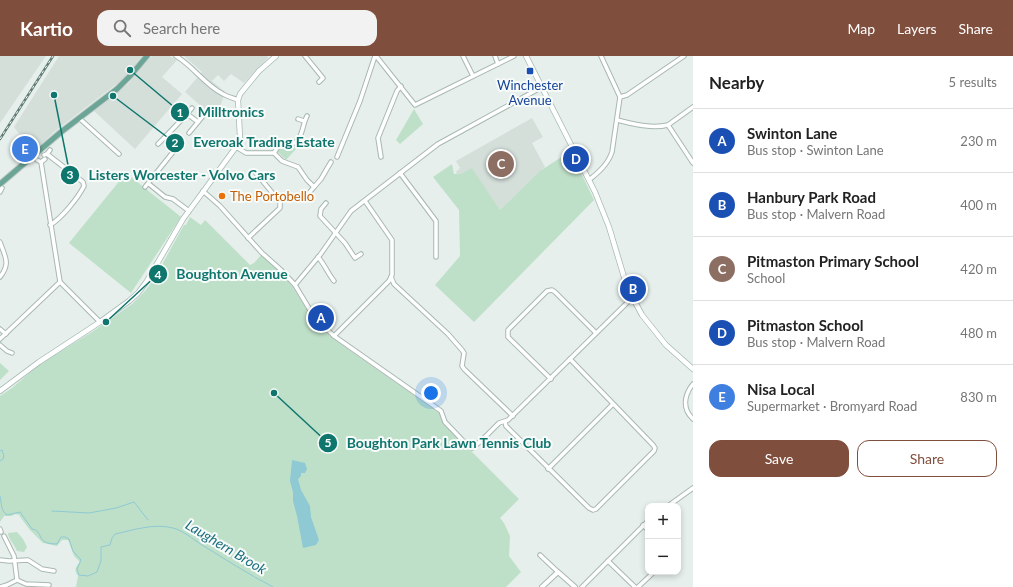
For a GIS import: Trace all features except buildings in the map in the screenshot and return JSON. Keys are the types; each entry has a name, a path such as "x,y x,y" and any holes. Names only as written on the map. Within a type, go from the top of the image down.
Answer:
{"main road":[{"path":"1,187 61,132 126,82 147,56"},
{"path":"526,56 595,192 609,227 620,267 642,315 666,344 693,369"},
{"path":"0,392 39,362 129,301 147,281 189,211 236,147 240,137 238,100 240,94 273,57"}],"street":[{"path":"176,56 187,63 223,94 238,100"},
{"path":"305,56 323,78 319,82"},
{"path":"375,56 415,105 514,56"},
{"path":"337,157 360,101 375,56"},
{"path":"464,56 473,76"},
{"path":"494,56 498,64"},
{"path":"589,180 600,172 610,159 620,97 601,56"},
{"path":"620,97 627,95 684,56"},
{"path":"381,157 378,138 397,91 401,86"},
{"path":"296,285 336,234 351,211 438,144 542,87"},
{"path":"617,120 650,127 668,125 693,107"},
{"path":"158,144 192,108"},
{"path":"187,114 198,122"},
{"path":"189,133 203,116"},
{"path":"274,153 279,145 292,144 300,137 304,121 307,116"},
{"path":"80,118 118,154"},
{"path":"298,119 304,121"},
{"path":"668,125 693,163"},
{"path":"145,188 177,147 166,136"},
{"path":"236,147 246,153 274,153 282,161 298,167 314,187"},
{"path":"50,150 41,162 60,282 100,322"},
{"path":"46,156 82,182 84,186 81,192 56,222 50,225"},
{"path":"37,160 41,162"},
{"path":"309,193 331,162"},
{"path":"323,164 328,167"},
{"path":"248,238 280,208 280,202 255,172"},
{"path":"400,173 436,221 436,257"},
{"path":"149,184 165,197 173,199 189,211"},
{"path":"203,191 220,206 262,253 296,285 313,315 320,323 334,336 441,411 445,422 468,446 472,448 499,423 505,422 513,416 633,297"},
{"path":"334,336 391,278 393,270 392,240 365,201"},
{"path":"326,203 321,209 320,216 345,243 355,258 361,254"},
{"path":"0,242 6,259 6,267 0,277"},
{"path":"318,257 334,281"},
{"path":"0,259 6,259"},
{"path":"391,278 394,284 448,334 464,353 462,366 464,369 513,416"},
{"path":"0,340 60,282"},
{"path":"551,379 508,337 508,330 547,291 552,290 596,333"},
{"path":"0,329 6,334"},
{"path":"0,345 12,353"},
{"path":"505,422 506,426 548,469 589,508 593,510 596,509 654,451 655,448 570,359"},
{"path":"693,384 688,390 685,400 689,415 693,419"},
{"path":"548,469 613,404"},
{"path":"672,503 693,488"},
{"path":"582,587 644,525"},
{"path":"4,536 14,556 17,580"},
{"path":"540,555 575,587"},
{"path":"0,560 28,560 42,569 54,571"},
{"path":"608,561 635,587"},
{"path":"542,587 558,572"},
{"path":"638,587 651,575"},
{"path":"17,580 26,584 49,585"},
{"path":"0,586 11,584 17,580"}],"shaded area":[{"path":"0,56 46,56 0,123"},
{"path":"59,56 142,56 123,79 55,131 33,152 14,127"},
{"path":"152,56 169,56 177,60 162,77 182,94 135,149 94,111 128,84"},
{"path":"184,56 267,56 268,58 244,83 231,74 224,81 218,75 212,81 225,92 217,116 211,115 185,92 202,72"},
{"path":"532,118 543,137 532,143 545,167 500,210 461,174 457,174 456,172 460,168 456,161"}],"green space":[{"path":"414,109 423,124 400,144 396,140"},
{"path":"284,146 295,147 296,149 286,160 277,151 279,148"},
{"path":"569,148 594,200 474,322 435,285 460,256 459,210 433,177 452,164 454,174 461,174 472,168 500,210 540,171 560,158"},
{"path":"126,173 181,217 131,293 69,243"},
{"path":"190,217 201,225 205,220 250,265 254,263 261,255 263,256 292,286 311,316 326,333 439,413 443,423 519,499 500,518 510,536 509,556 521,572 506,587 76,587 78,576 76,569 80,562 74,556 68,540 62,540 57,546 43,543 29,529 19,515 15,514 12,516 4,516 0,522 0,396 12,388 40,364 92,332 132,304 154,279"},
{"path":"0,363 9,371 0,380"},
{"path":"17,532 27,547 24,552 17,551 8,535 8,533"}],"water":[{"path":"292,460 305,463 307,469 305,473 301,473 301,476 298,479 301,490 310,506 311,517 319,540 316,545 303,548 290,481"}],"waterway":[{"name":"Laughern Brook","path":"0,451 2,450 4,456 0,461"},
{"name":"Laughern Brook","path":"0,496 2,509 5,513 7,515 20,512 32,529 36,530 45,542 57,544 61,537 69,539 73,551 81,560 77,569 79,575 88,576 97,572 101,561 101,547 110,545 115,534 158,526 176,529 184,533 273,587"},
{"path":"52,511 89,513 116,508 134,502 148,520"}],"railway":[{"path":"0,139 53,56"}],"place":[{"name":"Milltronics","path":"130,70"},
{"name":"Winchester Avenue","path":"530,71"},
{"name":"Listers Worcester - Volvo Cars","path":"54,95"},
{"name":"Everoak Trading Estate","path":"113,96"},
{"name":"Nisa Local","path":"25,149"},
{"name":"Pitmaston School","path":"576,159"},
{"name":"Pitmaston Primary School","path":"501,164"},
{"name":"The Portobello","path":"222,196"},
{"name":"Hanbury Park Road","path":"633,289"},
{"name":"Swinton Lane","path":"321,318"},
{"name":"Boughton Avenue","path":"106,322"},
{"name":"Boughton Park Lawn Tennis Club","path":"274,393"}]}
